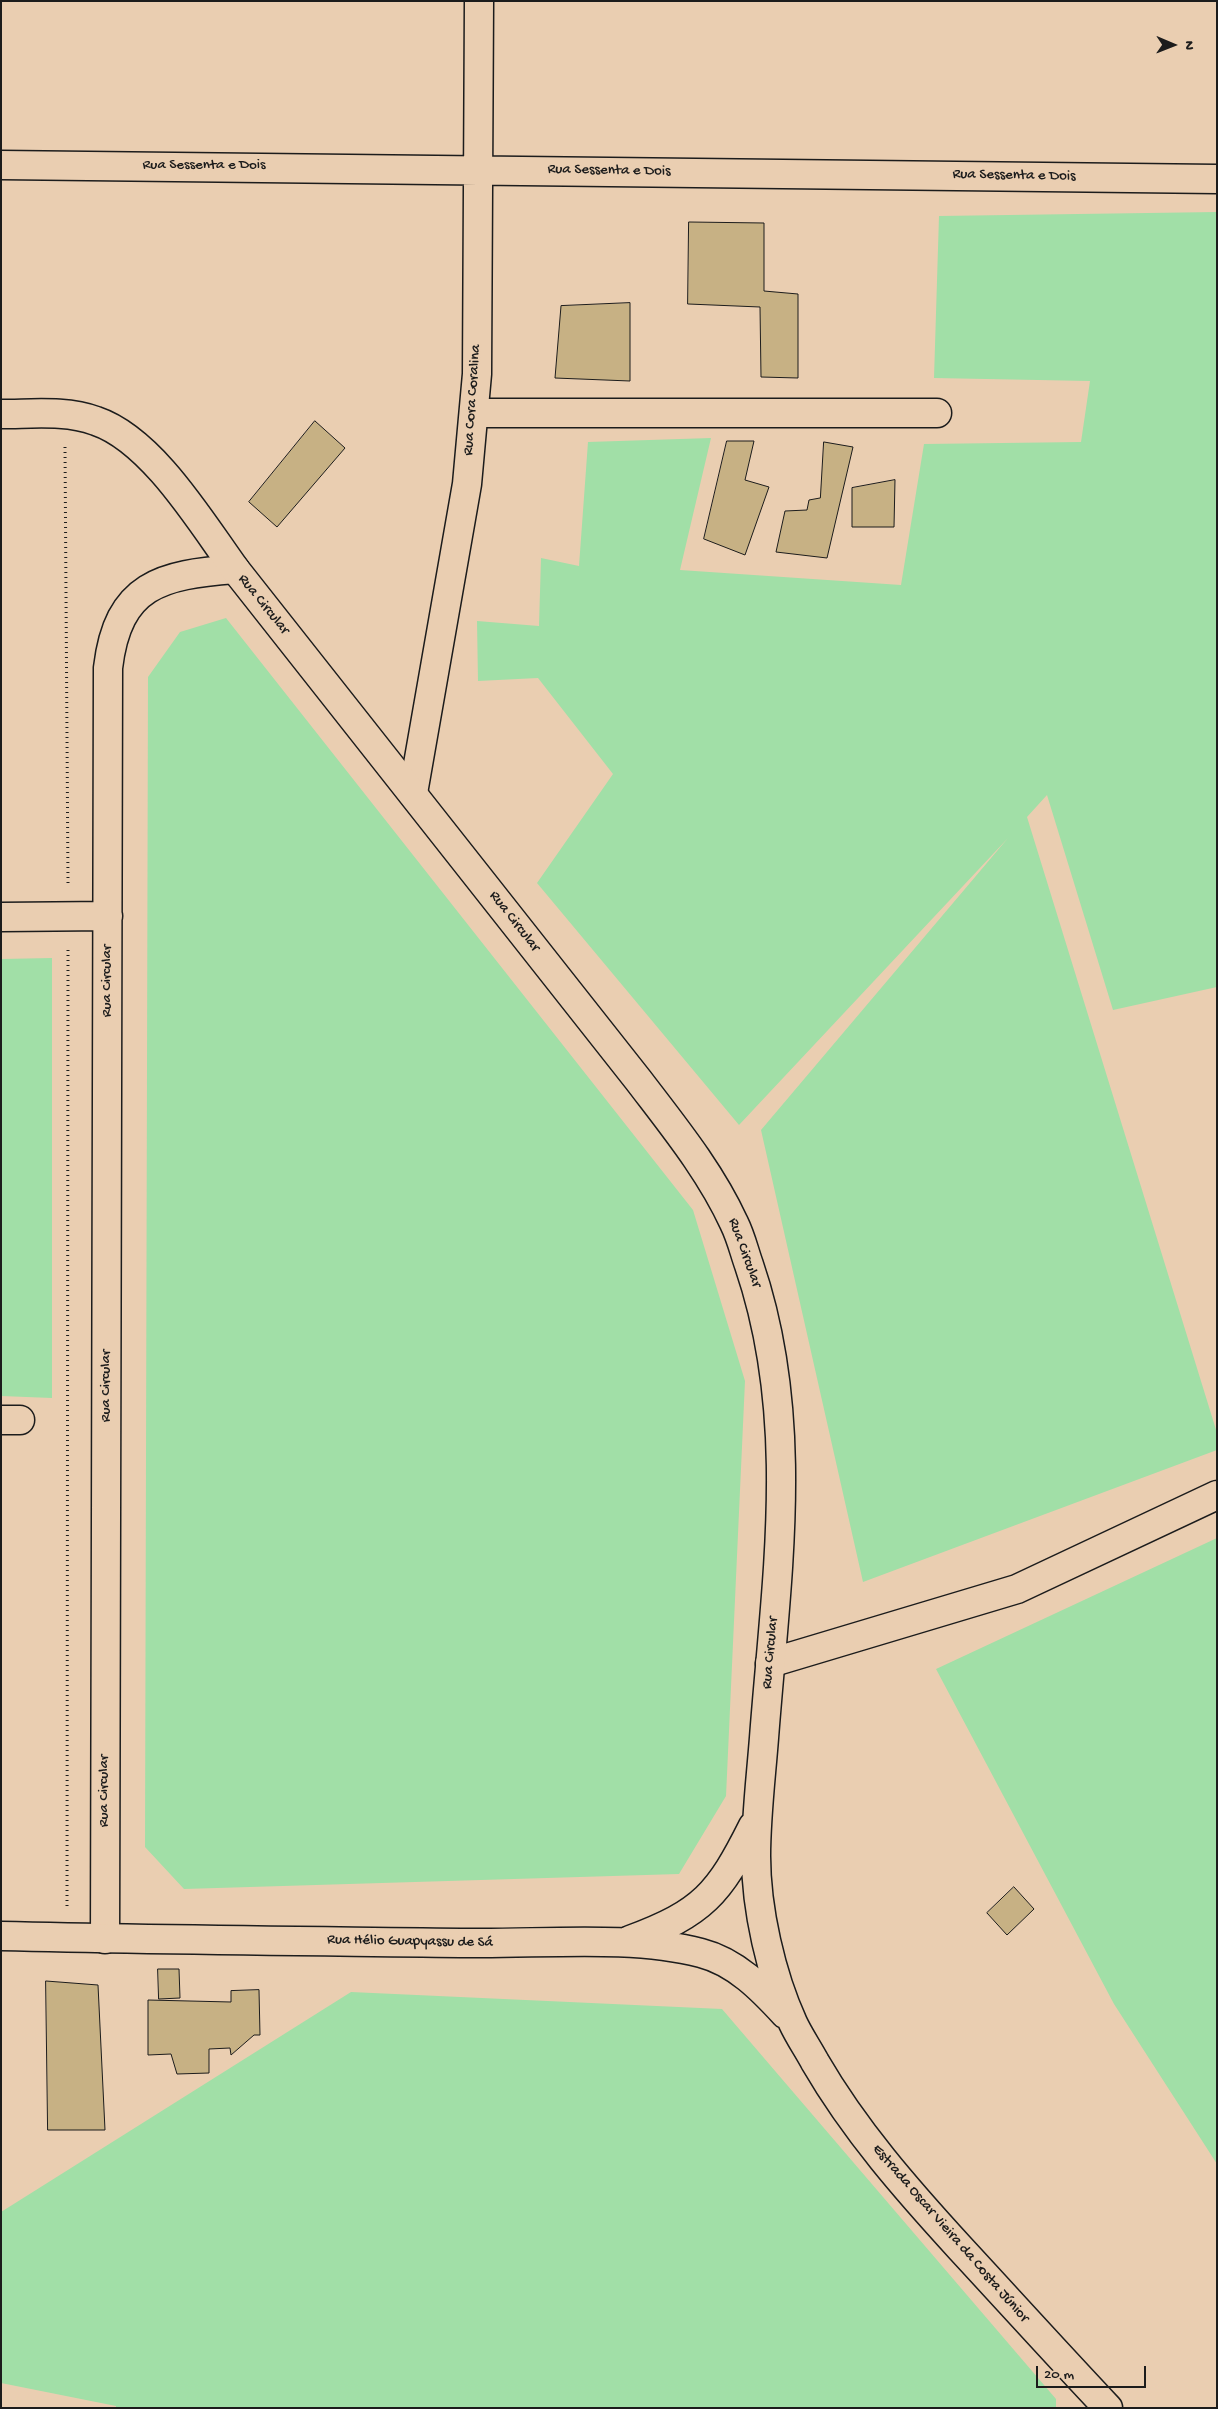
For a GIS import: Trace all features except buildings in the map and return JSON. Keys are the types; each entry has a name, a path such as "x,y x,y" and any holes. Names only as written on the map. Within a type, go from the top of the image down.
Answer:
{"street":[{"name":"Rua Cora Coralina","path":"413,793 467,484 474,413 477,374 479,1"},
{"name":"Rua Sessenta e Dois","path":"1,165 1217,179"},
{"path":"474,413 937,413"},
{"path":"1,414 65,414 94,420 114,428 155,464 182,497 235,570"},
{"name":"Rua Circular","path":"105,1939 108,668 115,631 125,612 136,598 153,586 172,577 235,570 413,793 694,1153 715,1186 736,1226 758,1291 771,1347 778,1396 782,1451 781,1511 756,1860 763,1920 774,1967 793,2023"},
{"path":"1,917 68,918 108,916"},
{"path":"770,1663 1017,1589 1217,1495"},
{"name":"Rua Circular","path":"624,1943 667,1926 686,1915 714,1892 728,1875 758,1815"},
{"name":"Rua Hélio Guapyassu de Sá","path":"1,1936 527,1944 624,1943 682,1949 704,1954 739,1971 762,1989 793,2023"},
{"name":"Estrada Oscar Vieira da Costa Júnior","path":"793,2023 832,2090 906,2188 1108,2408"}],"path":[{"path":"65,414 68,918 67,1938"}],"green space":[{"path":"1217,212 1217,987 1113,1010 1047,795 1027,817 1217,1433 1217,1450 863,1582 761,1130 1008,838 739,1125 537,883 613,774 538,678 478,681 477,621 539,626 541,558 579,566 588,442 711,438 680,570 901,585 924,444 1081,442 1090,381 934,378 939,216"},
{"path":"226,618 693,1210 745,1381 726,1796 679,1874 184,1889 145,1847 148,677 180,632"},
{"path":"52,958 52,1398 1,1396 1,959"},
{"path":"1217,1538 1217,2164 1114,2004 936,1669"},
{"path":"351,1992 722,2009 1056,2399 1056,2408 116,2408 116,2406 1,2383 1,2212"}]}
